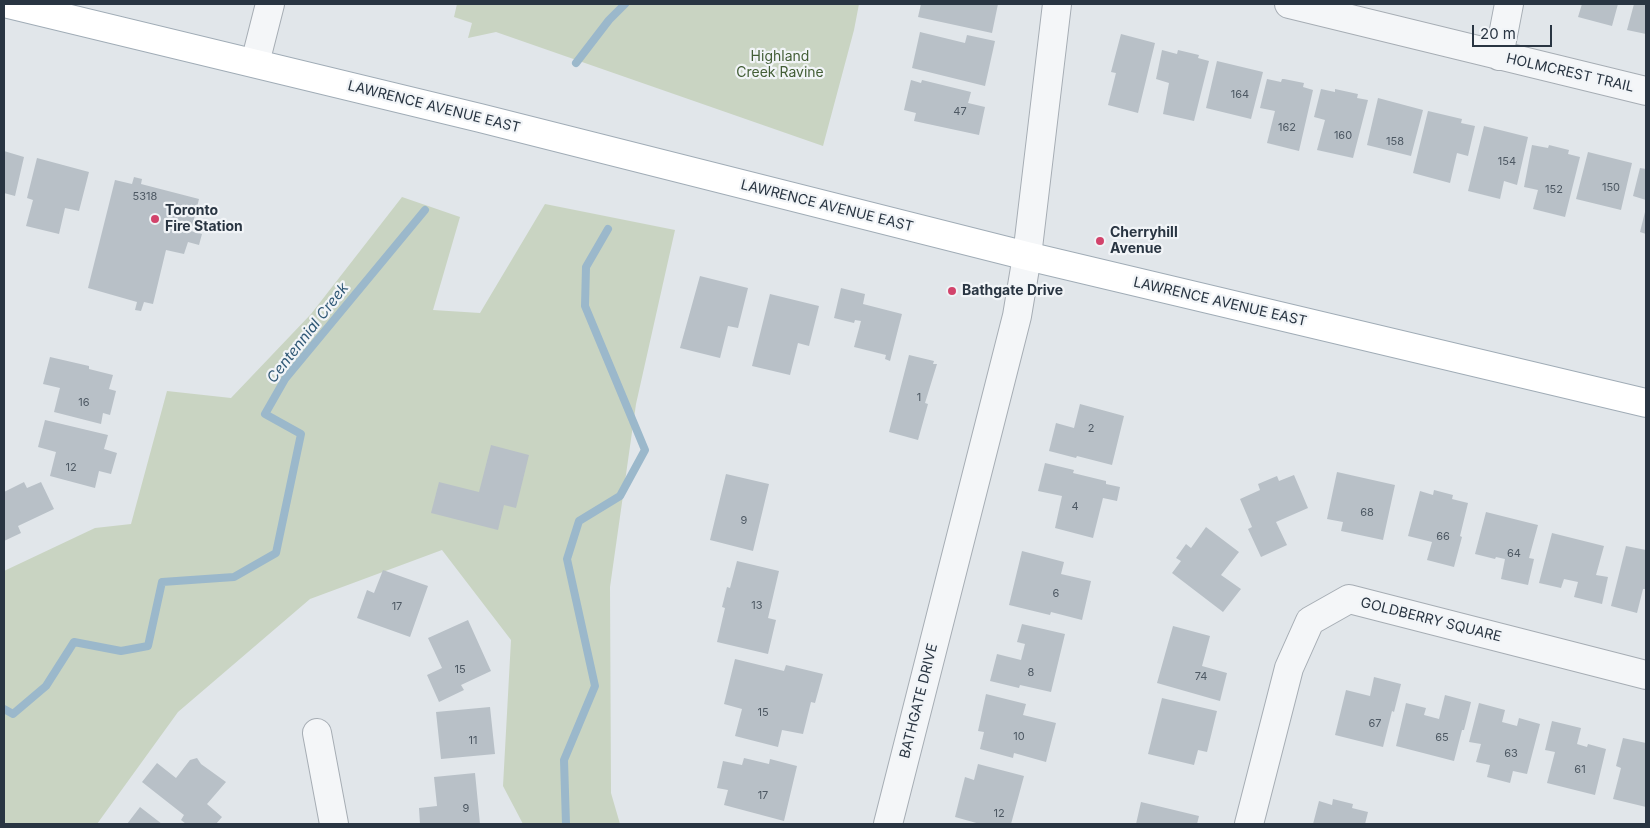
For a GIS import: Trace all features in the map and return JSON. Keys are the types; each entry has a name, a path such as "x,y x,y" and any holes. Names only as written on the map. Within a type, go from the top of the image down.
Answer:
{"main road":[{"name":"LAWRENCE AVENUE EAST","path":"8,4 480,118 1027,256 1646,402"}],"street":[{"path":"255,63 270,4"},
{"path":"1027,256 1057,4"},
{"name":"HOLMCREST TRAIL","path":"1289,4 1646,91"},
{"path":"1499,56 1509,4"},
{"name":"BATHGATE DRIVE","path":"888,824 1017,316 1027,256"},
{"name":"GOLDBERRY SQUARE","path":"1249,824 1289,668 1306,629 1310,621 1349,599 1646,675"},
{"path":"317,733 334,824"}],"green space":[{"name":"Highland Creek Ravine","path":"457,4 859,4 854,30 823,146 496,32 468,38 472,23 454,17"},
{"path":"402,197 460,217 433,310 480,313 545,204 675,230 636,404 610,587 611,793 620,824 523,824 503,786 511,640 442,550 310,599 178,712 97,824 4,824 4,571 95,528 131,524 167,391 231,398 311,314"}],"building":[{"path":"921,4 998,4 992,33 918,17"},
{"path":"1582,4 1618,4 1612,26 1578,17"},
{"path":"1634,4 1646,4 1646,34 1627,30"},
{"path":"920,32 965,43 967,35 995,41 985,86 912,68"},
{"path":"1121,34 1155,43 1138,113 1108,105 1116,73 1111,72"},
{"path":"1162,50 1177,54 1178,50 1199,55 1198,58 1209,61 1194,121 1163,114 1169,83 1156,79"},
{"path":"1217,61 1263,72 1251,119 1206,108"},
{"path":"1267,79 1281,82 1284,79 1304,83 1303,87 1313,90 1299,151 1267,143 1275,111 1260,108"},
{"path":"911,80 921,83 922,80 971,92 968,103 985,107 979,135 914,121 916,113 904,110"},
{"path":"1321,89 1335,92 1335,89 1358,94 1357,98 1368,100 1353,158 1317,150 1325,120 1314,117"},
{"path":"1378,98 1423,110 1411,156 1367,145"},
{"path":"1428,111 1462,119 1461,123 1475,126 1468,156 1457,153 1450,183 1413,173"},
{"path":"1484,126 1528,137 1517,185 1504,181 1500,199 1468,191"},
{"path":"1532,145 1548,148 1549,145 1569,150 1568,154 1580,157 1565,217 1533,209 1538,190 1524,187"},
{"path":"4,151 24,157 15,196 4,193"},
{"path":"1588,152 1632,163 1621,210 1576,199"},
{"path":"37,158 89,172 79,211 65,208 59,234 26,226 33,200 27,198"},
{"path":"1640,168 1646,169 1646,200 1633,196"},
{"path":"134,177 142,179 141,184 199,199 191,231 202,234 199,245 188,242 184,254 166,250 153,304 144,302 141,311 135,310 137,302 88,288 115,180 132,184"},
{"path":"1646,208 1646,234 1640,232"},
{"path":"700,276 748,288 738,328 728,326 720,358 680,348"},
{"path":"841,288 865,294 863,304 902,314 890,361 885,359 886,355 854,347 861,321 855,320 854,323 834,318"},
{"path":"770,294 819,306 809,346 798,343 790,375 752,366"},
{"path":"909,355 934,361 933,364 937,364 925,403 928,404 918,440 889,432"},
{"path":"50,357 89,366 89,369 113,375 109,389 116,391 110,415 103,413 101,424 54,412 60,388 43,384"},
{"path":"1080,404 1124,416 1112,465 1049,451 1056,423 1074,428"},
{"path":"45,420 108,435 104,449 117,453 111,474 99,471 95,488 50,476 56,452 38,447"},
{"path":"491,445 529,455 516,508 504,505 498,530 431,513 439,482 479,492"},
{"path":"1045,463 1074,470 1073,473 1106,481 1106,484 1120,487 1117,501 1103,498 1093,538 1055,528 1062,496 1038,491"},
{"path":"1337,472 1395,485 1383,540 1341,531 1343,522 1327,519"},
{"path":"726,474 769,484 753,551 710,540"},
{"path":"1294,475 1308,508 1276,522 1287,545 1261,557 1248,529 1252,527 1240,499 1260,490 1258,484 1277,476 1279,481"},
{"path":"24,482 27,488 41,482 54,509 18,526 21,533 4,541 4,492"},
{"path":"1434,490 1453,495 1452,499 1468,503 1454,567 1427,560 1432,542 1408,536 1420,491 1433,495"},
{"path":"1486,512 1538,525 1529,558 1534,559 1528,585 1501,579 1505,559 1496,557 1495,559 1475,554"},
{"path":"1206,527 1239,552 1221,575 1241,589 1223,612 1172,573 1181,561 1176,558 1186,544 1191,548"},
{"path":"1552,533 1604,546 1596,575 1608,577 1602,604 1574,597 1578,582 1564,579 1561,588 1539,583"},
{"path":"1626,546 1646,550 1646,589 1643,589 1637,613 1611,606"},
{"path":"1022,551 1064,562 1061,574 1091,581 1082,620 1051,612 1050,615 1009,605"},
{"path":"737,561 779,571 768,618 776,620 768,654 717,642 725,608 722,607 727,587 730,588"},
{"path":"383,570 428,586 410,637 357,618 367,590 374,593"},
{"path":"468,620 491,671 461,685 464,690 439,702 427,675 442,668 428,638"},
{"path":"1022,624 1065,634 1051,692 1020,685 1019,688 990,681 997,654 1021,660 1025,644 1017,642"},
{"path":"1173,626 1210,636 1202,666 1227,673 1220,701 1157,683"},
{"path":"735,659 784,671 786,665 823,674 815,703 811,702 803,734 782,730 778,747 735,736 742,709 724,704"},
{"path":"1374,677 1401,684 1383,747 1335,735 1346,690 1370,696"},
{"path":"986,694 1026,704 1023,715 1056,723 1046,762 1014,753 1013,758 980,749 984,732 978,731"},
{"path":"1445,695 1471,702 1454,761 1396,746 1406,703 1426,708 1424,715 1439,719"},
{"path":"1162,698 1217,711 1207,752 1198,750 1194,765 1148,754"},
{"path":"1479,703 1505,710 1502,722 1517,726 1519,718 1540,724 1527,774 1513,771 1510,783 1487,777 1490,765 1476,762 1481,744 1469,742"},
{"path":"490,707 495,754 441,759 436,712"},
{"path":"1552,721 1581,728 1577,744 1587,747 1588,744 1606,749 1595,795 1547,783 1555,752 1545,750"},
{"path":"1623,738 1646,743 1646,807 1613,799 1621,768 1616,766"},
{"path":"197,758 201,764 226,782 207,804 222,817 216,824 186,824 181,820 184,815 142,782 157,763 176,778 190,760"},
{"path":"744,758 769,764 770,759 797,766 784,821 724,805 728,790 717,788 723,761 742,765"},
{"path":"978,764 1024,776 1011,824 980,824 955,817 965,777 974,780"},
{"path":"475,773 480,824 420,824 419,808 437,806 434,777"},
{"path":"1333,799 1353,804 1352,808 1368,812 1365,824 1313,824 1319,801 1332,805"},
{"path":"1141,802 1199,816 1197,824 1136,824"},
{"path":"140,807 162,824 127,824"}],"waterway":[{"name":"Centennial Creek","path":"576,63 609,20 625,4"},
{"name":"Centennial Creek","path":"4,709 13,714 46,686 74,642 121,651 148,646 162,582 234,577 276,553 301,434 265,414 285,379 425,210"},
{"path":"566,824 564,760 595,686 567,559 579,521 620,496 645,450 585,306 586,267 608,229"}],"place":[{"name":"Toronto Fire Station","path":"155,219"},
{"name":"Cherryhill Avenue","path":"1100,241"},
{"name":"Bathgate Drive","path":"952,291"}]}
